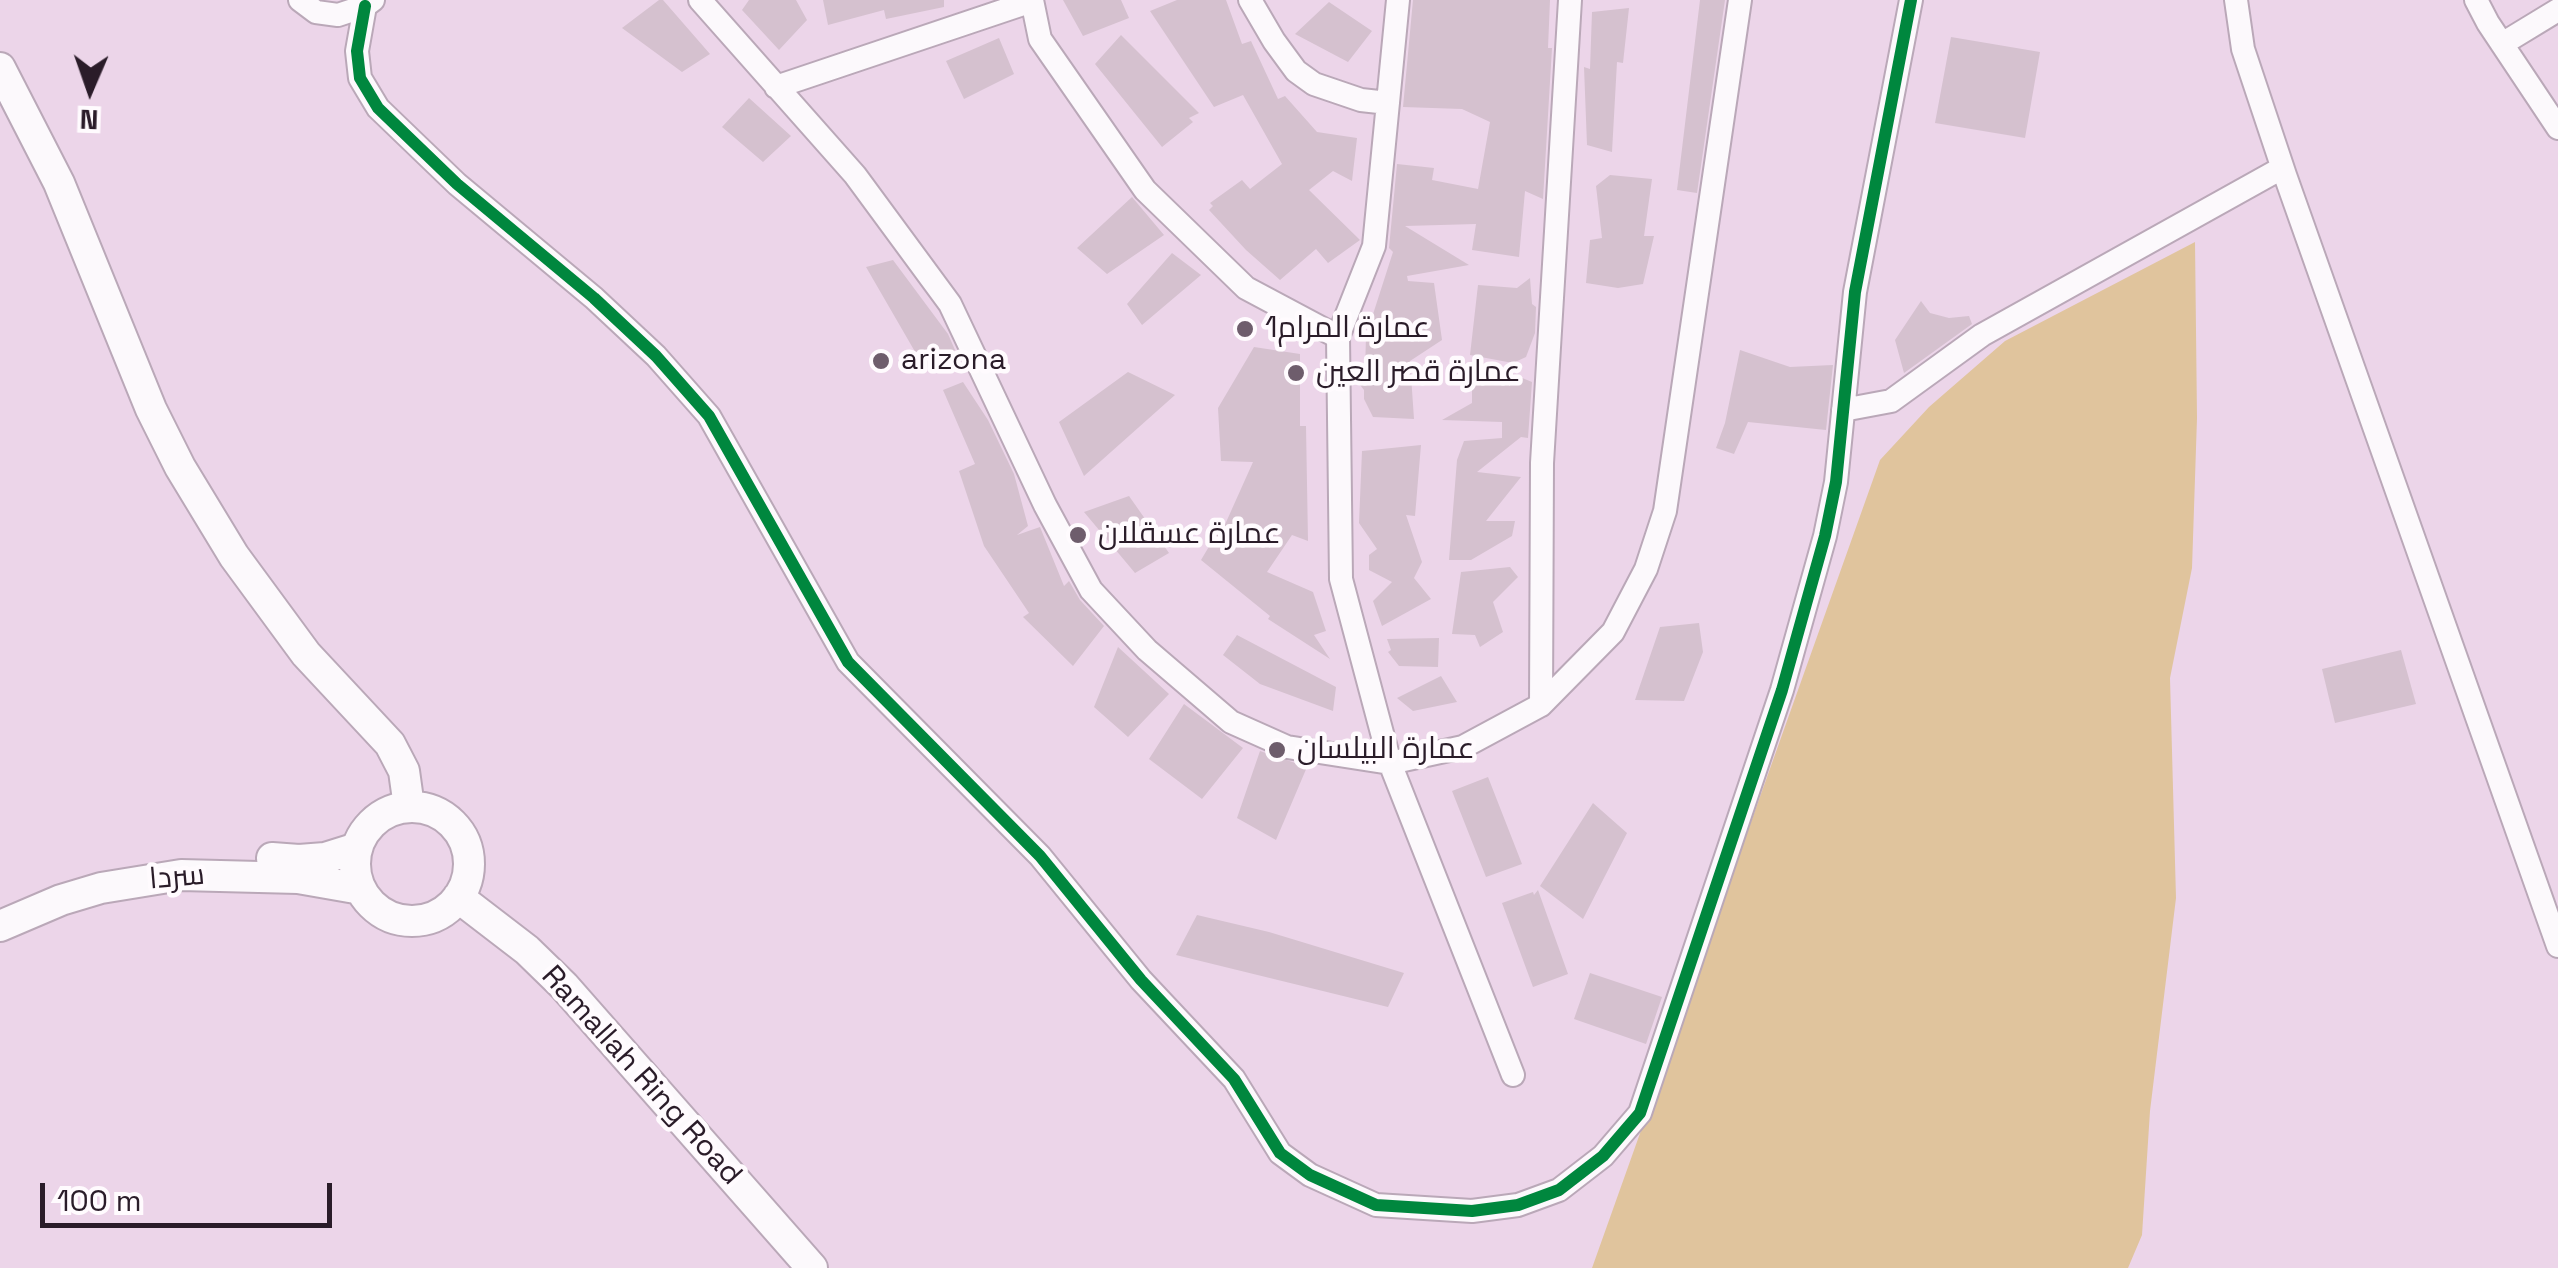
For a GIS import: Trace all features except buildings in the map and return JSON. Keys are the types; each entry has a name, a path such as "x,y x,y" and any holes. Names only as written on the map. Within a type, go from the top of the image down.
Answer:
{"street":[{"path":"300,0 316,12 338,15 369,3"},
{"path":"700,0 855,175 950,304 1045,506 1091,590 1147,650 1231,722 1288,747 1390,763 1463,747 1541,705 1612,632 1646,569 1664,511 1740,0"},
{"path":"1250,0 1296,71 1314,84 1361,100 1388,103"},
{"path":"1398,0 1374,246 1338,336 1341,580 1390,763 1512,1075"},
{"path":"1541,705 1542,463 1570,0"},
{"path":"369,3 357,51 360,78 378,108 457,184 594,298 656,356 709,416 848,662 1040,856 1141,980 1234,1079 1280,1153 1310,1175 1376,1205 1472,1211 1518,1205 1559,1190 1604,1156 1640,1112 1782,690 1825,536 1836,482 1855,292 1911,0"},
{"path":"2236,0 2243,49 2282,168 2558,946"},
{"path":"2476,0 2558,128"},
{"path":"776,87 1032,1 1040,39 1144,190 1246,288 1338,336"},
{"path":"2502,44 2558,10"},
{"path":"0,68 59,183 138,379 180,467 234,556 306,654 390,744 404,771 401,809"},
{"path":"0,110 41,191 133,417 163,476 218,567 290,666 374,756 401,809"},
{"path":"1843,410 1890,401 1982,336 2282,168"},
{"path":"401,809 440,814 462,836 469,868 458,897 443,912 413,921 382,912 361,889 355,869 357,848 367,829 401,809"},
{"name":"سردا","path":"0,905 35,888 144,860 233,854 299,860 325,858 357,848"},
{"name":"سردا","path":"0,926 101,888 181,875 298,878 361,889"},
{"name":"Ramallah Ring Road","path":"458,897 527,950 564,986 812,1268"}],"shaded area":[{"path":"2195,242 2197,418 2192,568 2170,678 2176,898 2150,1111 2142,1235 2128,1268 1592,1268 1880,460 1929,407 2005,341"}],"cycle path":[{"path":"365,6 357,51 360,78 378,108 457,184 594,298 656,356 709,416 848,662 1040,856 1141,980 1234,1079 1280,1153 1310,1175 1376,1205 1472,1211 1518,1205 1559,1190 1603,1156 1640,1113 1782,690 1825,536 1836,482 1855,292 1911,0"}],"place":[{"name":"عمارة المرام1","path":"1245,329"},
{"name":"arizona","path":"881,361"},
{"name":"عمارة قصر العين","path":"1296,373"},
{"name":"عمارة عسقلان","path":"1078,535"},
{"name":"عمارة البيلسان","path":"1277,750"}]}
